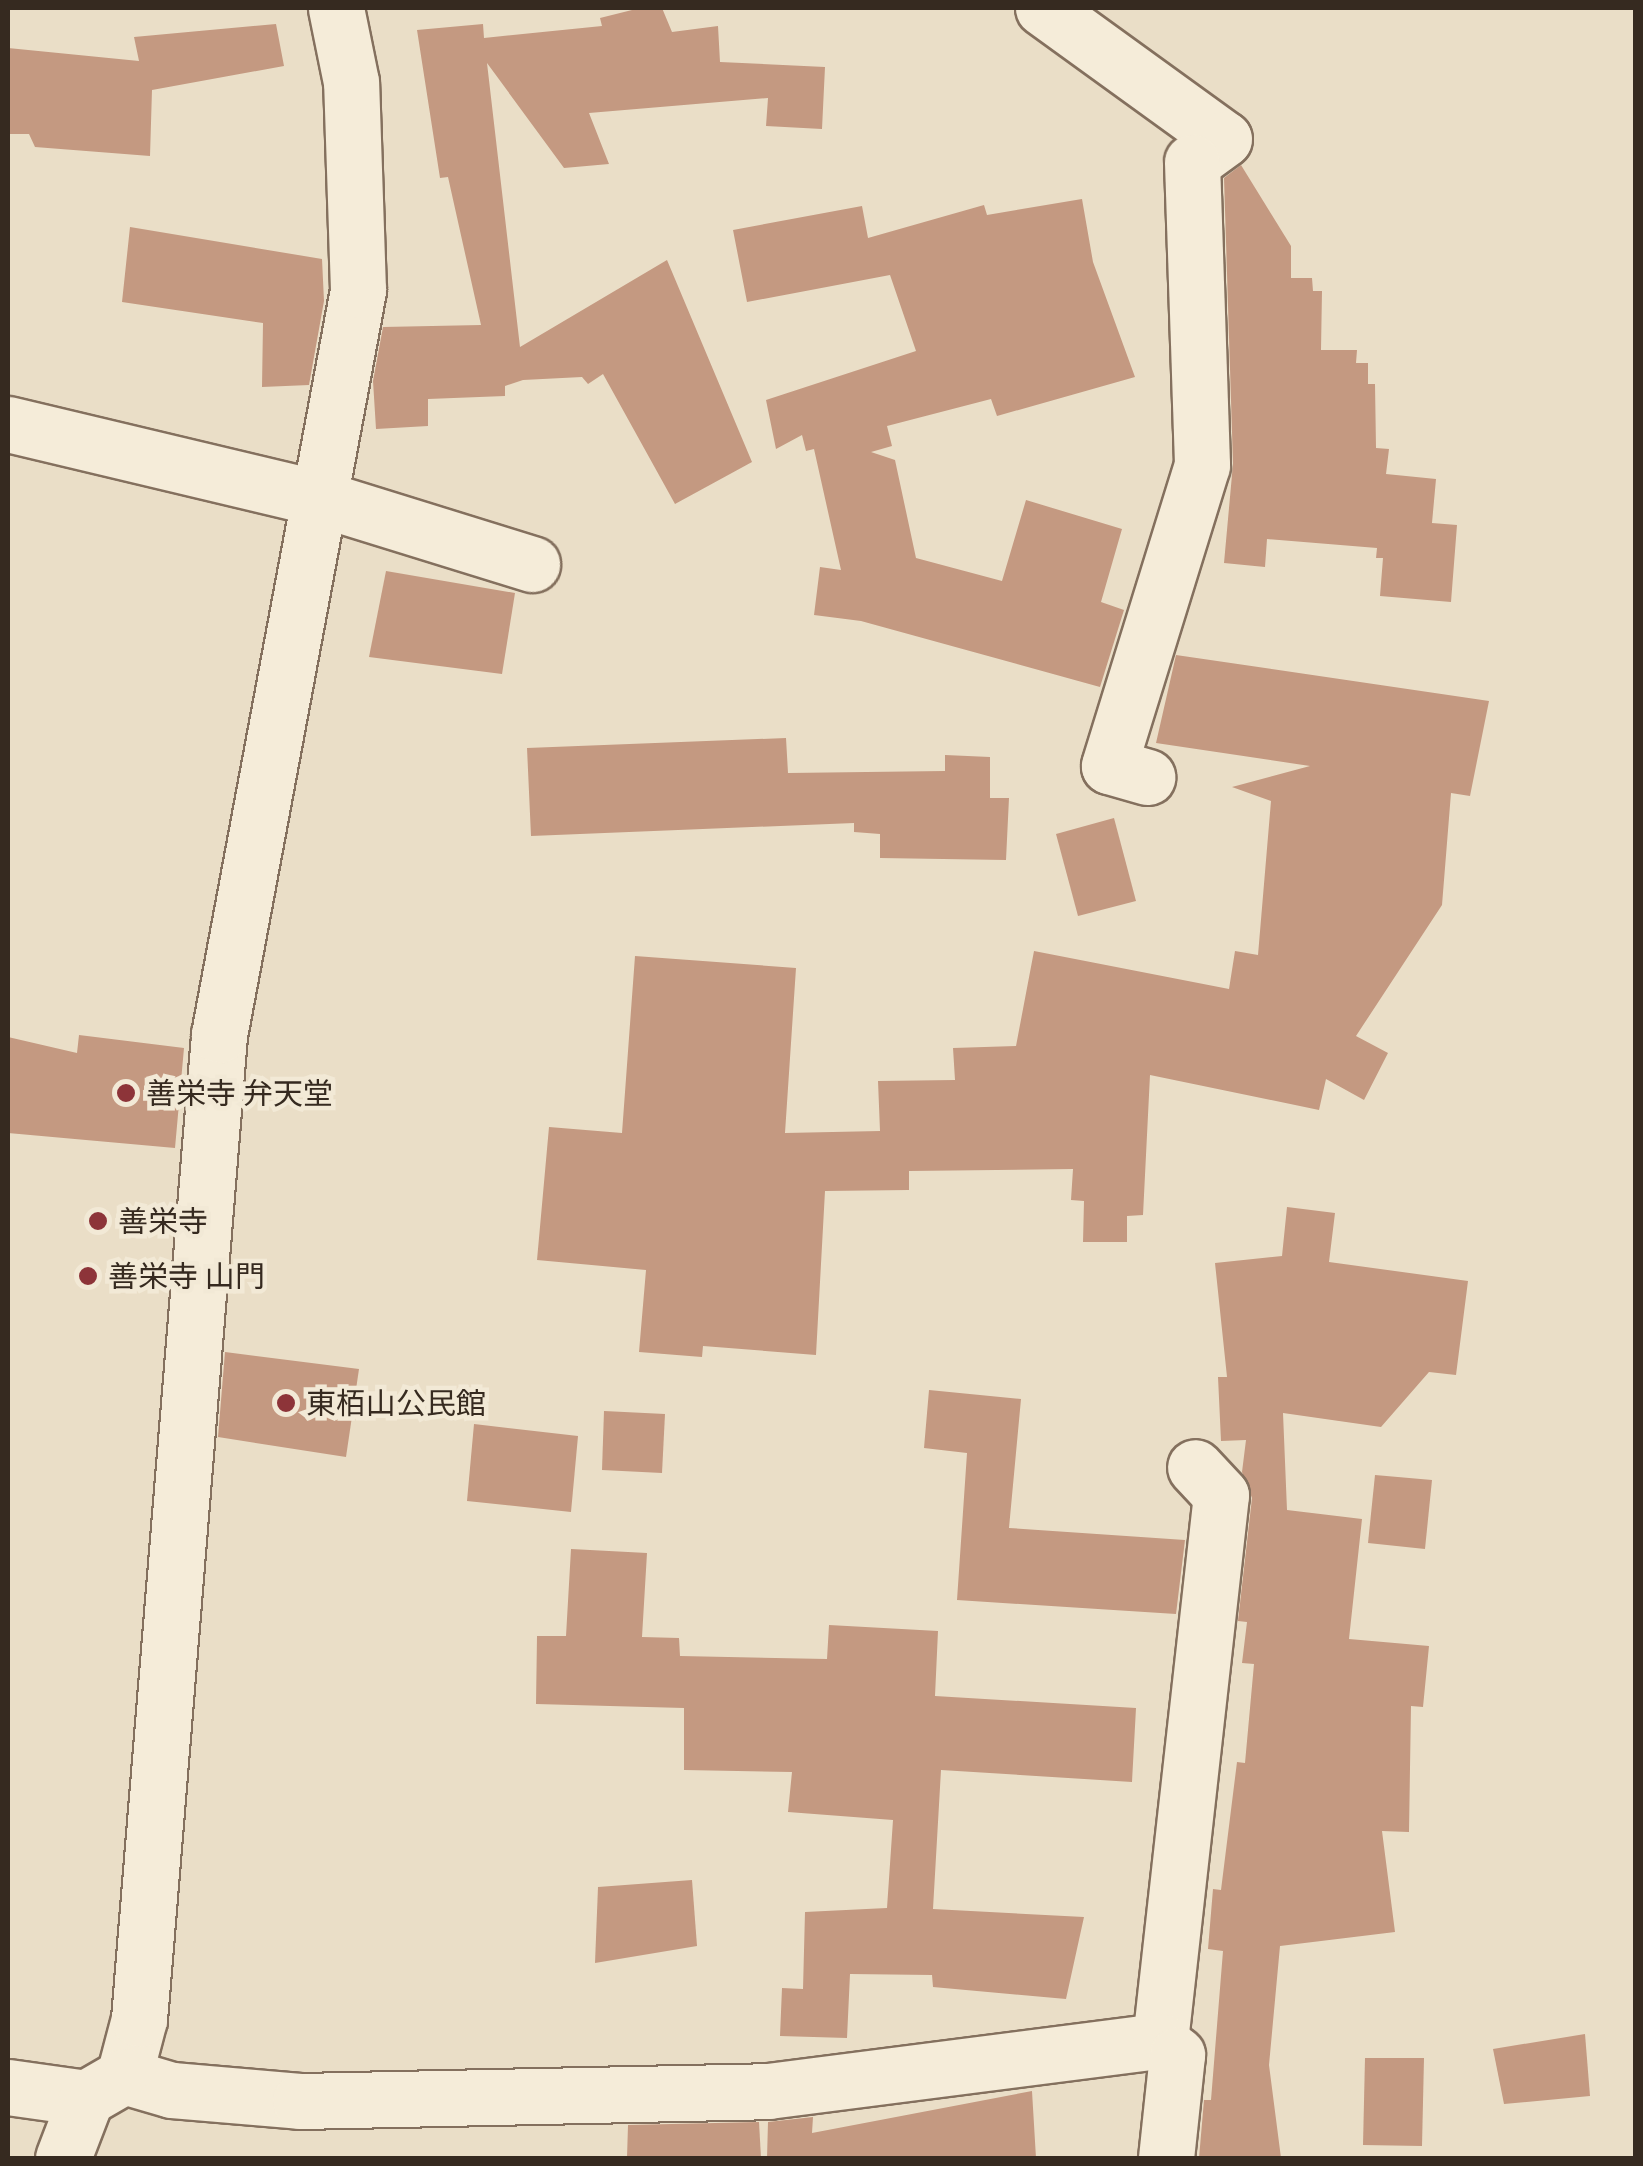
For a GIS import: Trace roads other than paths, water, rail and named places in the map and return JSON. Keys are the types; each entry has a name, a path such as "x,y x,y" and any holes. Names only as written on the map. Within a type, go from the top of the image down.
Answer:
{"street":[{"path":"63,2158 139,2019 219,1035 358,290 351,82 336,8"},
{"path":"1043,8 1224,138 1192,162 1202,465 1109,766 1147,778"},
{"path":"8,424 322,499 532,564"},
{"path":"1160,2041 1220,1494 1195,1467"},
{"path":"8,2086 172,2090 300,2101 768,2090 1160,2041 1177,2055 1166,2158"}],"place":[{"name":"善栄寺 弁天堂","path":"126,1093"},
{"name":"善栄寺","path":"98,1221"},
{"name":"善栄寺 山門","path":"88,1276"},
{"name":"東栢山公民館","path":"286,1403"}]}
